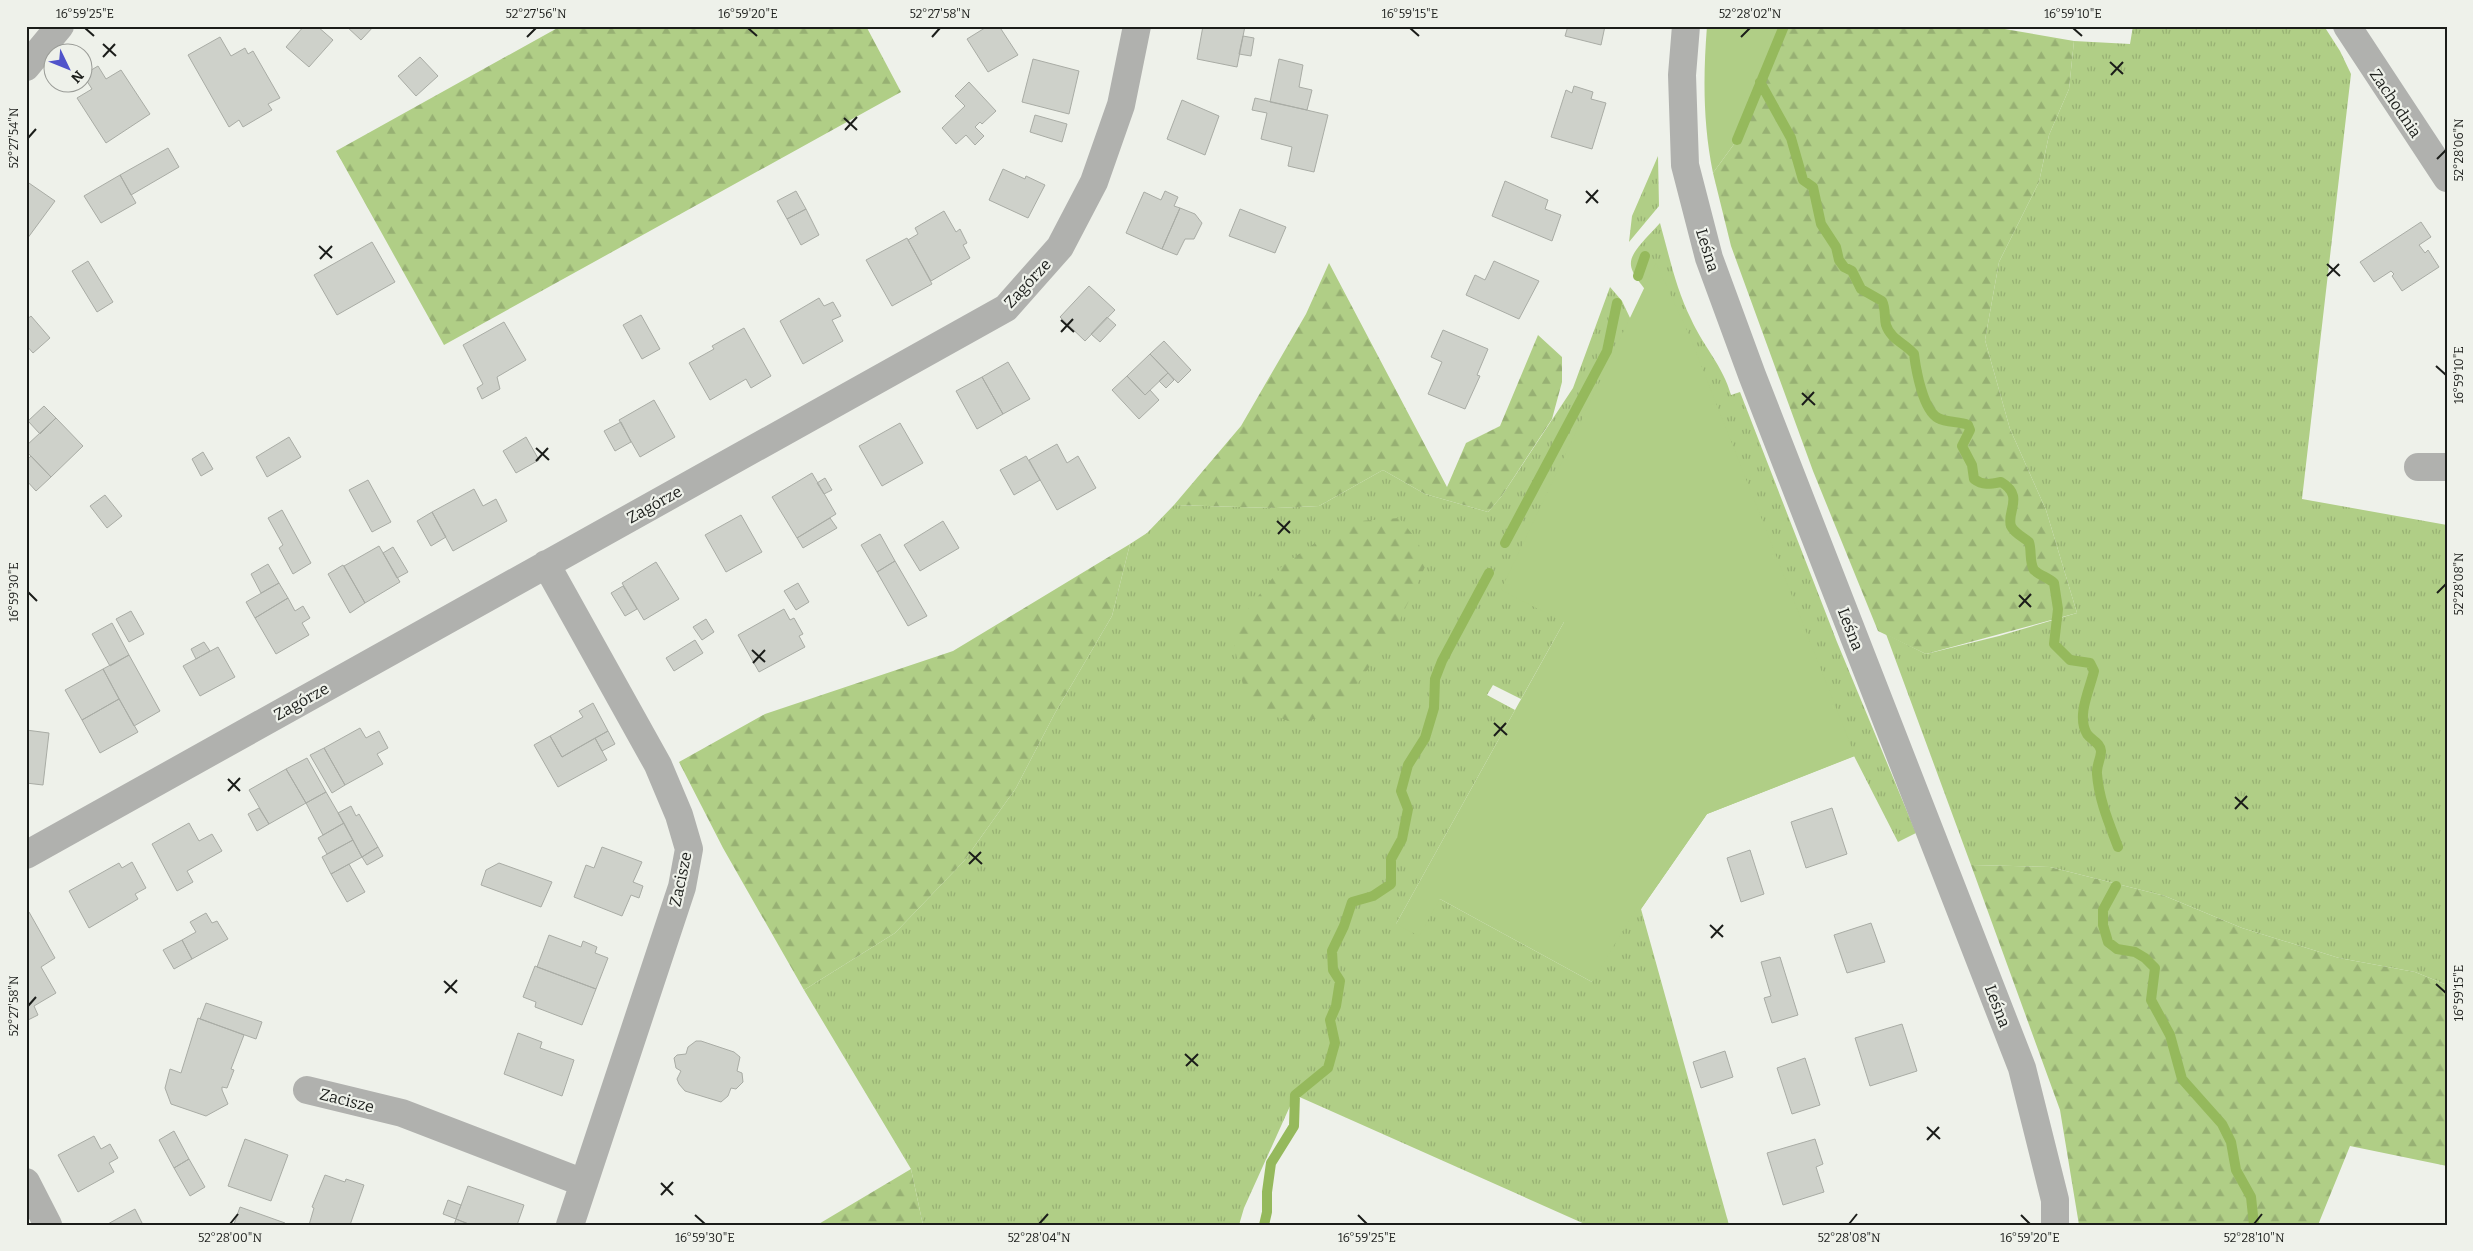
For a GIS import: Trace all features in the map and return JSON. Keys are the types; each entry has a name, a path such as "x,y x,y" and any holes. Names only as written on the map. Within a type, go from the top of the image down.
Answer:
{"street":[{"path":"26,66 60,26"},
{"name":"Zagórze","path":"26,855 1006,308 1060,246 1094,182 1121,105 1137,26"},
{"name":"Leśna","path":"1686,26 1682,75 1685,165 1709,258 1756,384 2022,1068 2055,1200 2055,1225"},
{"name":"Zachodnia","path":"2347,26 2447,178"},
{"path":"2418,466 2447,467"},
{"name":"Zacisze","path":"546,564 658,765 679,815 689,849 682,887 570,1225"},
{"name":"Zacisze","path":"307,1090 402,1113 584,1183"},
{"path":"26,1182 48,1225"}],"green space":[{"path":"561,26 866,26 901,92 444,345 336,151"},
{"path":"1707,26 1784,26 1737,140 1713,173 1707,137 1705,100"},
{"path":"1784,26 1987,26 2074,41 2069,89 2049,135 2039,182 1999,262 1985,340 2010,429 2046,510 2077,613 1926,654 1878,631 1813,471 1731,246 1713,173 1737,140"},
{"path":"2133,26 2324,26 2340,51 2351,74 2302,499 2447,525 2447,985 2415,972 2339,958 2242,928 2165,896 2050,867 1971,865 1886,634 1926,654 1999,636 2077,613 2046,510 2010,429 1985,340 1999,262 2039,182 2049,135 2069,89 2074,41 2130,44"},
{"path":"1658,156 1659,206 1629,242 1632,216"},
{"path":"1660,223 1673,272 1686,308 1696,329 1718,365 1731,395 1740,392 1837,642 1916,833 1898,842 1854,756 1707,814 1641,909 1729,1225 1587,1225 1295,1095 1244,1208 1239,1225 923,1225 911,1169 804,990 895,933 964,861 1016,788 1055,713 1112,616 1130,544 1147,533 1174,505 1276,508 1319,506 1383,470 1425,494 1488,512 1501,497 1573,388 1610,287 1622,301 1631,320 1564,622 1521,699 1493,685 1487,695 1515,710 1396,924 1440,899 1592,982 1658,305 1638,280 1631,263 1638,247"},
{"path":"1329,263 1447,487 1466,443 1500,426 1538,335 1562,357 1562,382 1552,419 1501,497 1488,512 1425,494 1383,470 1319,506 1276,508 1174,505 1241,426 1306,314"},
{"path":"1656,263 1690,337 1855,756 1707,814 1641,909 1637,907 1592,982 1440,899 1419,936 1396,924 1564,622 1501,590"},
{"path":"1399,518 1418,541 1425,567 1393,634 1343,704 1300,726 1247,704 1231,630 1283,565 1318,541 1360,521"},
{"path":"1130,544 1112,616 1055,713 1016,788 964,861 895,933 804,990 723,848 679,762 765,714 953,651"},
{"path":"1971,865 2050,867 2165,896 2242,928 2339,958 2415,972 2447,985 2447,1166 2350,1146 2318,1225 2079,1225 2060,1110"},
{"path":"911,1169 923,1225 817,1225"}],"building":[{"path":"304,26 317,26 333,40 309,67 286,47"},
{"path":"346,26 374,26 361,40"},
{"path":"988,26 999,26 1018,55 988,72 967,39"},
{"path":"1203,26 1245,26 1237,67 1197,59"},
{"path":"1568,26 1605,26 1601,45 1565,36"},
{"path":"1243,36 1254,38 1251,56 1239,54"},
{"path":"220,37 231,56 245,48 248,54 253,51 280,98 268,104 272,110 243,127 239,120 229,127 188,55"},
{"path":"420,57 438,76 416,96 398,76"},
{"path":"1033,59 1079,71 1069,114 1022,102"},
{"path":"1279,59 1303,65 1299,87 1312,90 1307,110 1270,102"},
{"path":"98,66 106,79 121,70 150,114 106,143 77,98 87,92 92,92 92,70"},
{"path":"969,82 996,111 982,124 980,122 975,127 984,136 975,145 966,135 956,144 942,128 965,106 955,96"},
{"path":"1574,86 1593,92 1591,99 1606,103 1592,149 1551,137 1566,90 1572,93"},
{"path":"1255,98 1328,115 1314,172 1288,166 1292,147 1261,139 1267,113 1252,110"},
{"path":"1182,100 1219,116 1205,155 1167,139"},
{"path":"1035,115 1067,124 1062,142 1030,132"},
{"path":"168,148 179,167 131,195 120,175"},
{"path":"1003,169 1025,179 1026,176 1045,185 1028,218 989,200"},
{"path":"120,175 136,203 101,223 84,196"},
{"path":"26,181 55,201 27,239 26,239"},
{"path":"1505,181 1548,200 1545,209 1561,215 1552,241 1492,216"},
{"path":"796,191 806,209 787,219 777,201"},
{"path":"1165,191 1178,197 1174,206 1180,208 1162,249 1126,233 1144,192 1161,200"},
{"path":"1180,208 1195,214 1202,223 1194,239 1185,239 1177,255 1162,249"},
{"path":"806,209 819,235 801,245 787,219"},
{"path":"1240,209 1286,227 1275,253 1229,236"},
{"path":"944,211 956,232 960,229 967,243 963,245 970,258 931,281 908,240 918,234 915,228"},
{"path":"2421,222 2431,237 2419,245 2425,253 2428,250 2439,267 2402,291 2392,276 2394,274 2391,271 2374,282 2360,262"},
{"path":"907,238 932,284 892,306 866,260"},
{"path":"372,242 395,282 337,315 314,275"},
{"path":"88,261 113,302 97,312 72,271"},
{"path":"1494,261 1539,281 1519,319 1466,295 1475,275 1485,280"},
{"path":"1089,286 1115,310 1085,341 1060,317"},
{"path":"819,298 824,306 833,302 841,316 832,320 843,341 803,364 780,321"},
{"path":"641,315 660,349 642,359 623,325"},
{"path":"31,316 50,338 33,353 26,345 26,320"},
{"path":"1107,317 1116,325 1100,342 1091,334"},
{"path":"504,322 526,360 497,377 500,389 482,399 477,388 483,384 463,345"},
{"path":"744,328 771,376 751,388 746,379 710,400 689,363 714,349 712,346"},
{"path":"1443,330 1488,349 1477,375 1480,376 1465,409 1428,394 1442,362 1431,357"},
{"path":"1164,341 1191,370 1178,383 1150,354"},
{"path":"1150,354 1168,373 1145,395 1127,376"},
{"path":"1008,362 1030,399 1003,414 982,377"},
{"path":"1168,373 1174,380 1166,388 1159,381"},
{"path":"1127,376 1145,395 1150,390 1159,400 1139,419 1112,390"},
{"path":"982,377 1003,414 977,429 956,391"},
{"path":"654,400 675,437 640,457 619,420"},
{"path":"44,406 56,418 40,434 28,421"},
{"path":"56,418 83,446 51,477 26,451 26,446"},
{"path":"621,422 631,442 615,451 604,431"},
{"path":"900,423 923,463 882,486 859,446"},
{"path":"289,437 301,457 267,477 256,457"},
{"path":"526,437 539,460 516,473 503,451"},
{"path":"1057,444 1067,463 1078,456 1096,488 1057,510 1029,460"},
{"path":"203,452 213,469 201,476 192,459"},
{"path":"31,456 51,477 36,491 26,480 26,461"},
{"path":"1026,456 1040,480 1014,495 1000,470"},
{"path":"812,473 836,514 797,538 772,497"},
{"path":"825,478 832,490 824,494 817,483"},
{"path":"368,480 391,522 372,532 349,490"},
{"path":"474,489 483,506 496,499 507,521 453,551 432,512"},
{"path":"105,495 122,516 107,528 90,506"},
{"path":"282,510 311,563 293,574 279,548 283,545 268,518"},
{"path":"432,512 446,537 431,546 417,521"},
{"path":"741,515 762,552 726,572 705,535"},
{"path":"830,518 837,528 803,548 797,538"},
{"path":"943,521 959,548 920,571 904,545"},
{"path":"880,534 895,561 877,572 861,545"},
{"path":"379,546 400,582 365,603 344,566"},
{"path":"393,547 408,572 397,578 383,553"},
{"path":"895,561 927,616 908,626 877,572"},
{"path":"656,562 679,599 644,620 622,583"},
{"path":"268,564 279,583 261,593 251,574"},
{"path":"343,565 365,603 350,613 328,574"},
{"path":"279,583 288,598 255,618 246,602"},
{"path":"798,583 809,602 796,610 784,591"},
{"path":"623,586 637,609 625,616 611,593"},
{"path":"288,598 295,611 303,606 310,618 302,623 309,635 276,654 255,618"},
{"path":"784,609 790,620 794,618 803,634 799,636 805,647 759,672 738,635"},
{"path":"131,611 144,634 129,642 116,619"},
{"path":"706,619 714,632 702,640 693,627"},
{"path":"112,623 129,655 110,666 92,634"},
{"path":"695,640 703,653 674,671 666,658"},
{"path":"204,642 210,651 196,659 191,649"},
{"path":"218,647 235,677 200,696 183,666"},
{"path":"129,655 160,711 134,726 103,669"},
{"path":"103,669 119,699 82,720 65,690"},
{"path":"119,699 138,732 100,753 82,720"},
{"path":"593,703 608,731 562,757 550,736 583,717 579,711"},
{"path":"360,728 366,738 379,731 388,748 377,754 383,764 345,785 324,748"},
{"path":"26,730 49,733 43,785 26,783"},
{"path":"608,731 615,744 602,751 595,738"},
{"path":"550,736 562,757 595,738 607,760 558,787 534,745"},
{"path":"324,748 345,785 332,793 310,755"},
{"path":"307,758 326,792 306,803 286,769"},
{"path":"286,769 306,803 269,824 249,790"},
{"path":"326,792 344,823 323,835 306,803"},
{"path":"351,806 356,816 359,814 378,847 362,857 338,813"},
{"path":"259,808 269,824 257,831 248,814"},
{"path":"1832,808 1847,854 1806,868 1791,822"},
{"path":"189,823 199,841 212,834 222,851 187,871 193,882 177,891 152,844"},
{"path":"344,823 353,840 327,854 318,838"},
{"path":"353,840 362,857 331,874 322,857"},
{"path":"378,847 383,856 367,865 362,857"},
{"path":"602,847 642,862 633,882 643,886 639,898 631,895 622,916 574,897 586,865 594,868"},
{"path":"1750,850 1764,894 1741,902 1727,858"},
{"path":"132,862 146,888 135,894 138,899 89,928 69,891 119,863 122,868"},
{"path":"499,863 552,882 541,907 481,885 486,870"},
{"path":"349,864 365,892 347,902 331,874"},
{"path":"29,912 55,958 41,967 56,993 34,1006 38,1015 26,1021 26,914"},
{"path":"206,913 212,923 217,921 228,939 192,959 182,940 196,932 190,922"},
{"path":"1871,923 1885,962 1847,973 1834,935"},
{"path":"549,935 581,947 583,941 597,947 595,953 608,958 596,989 537,967"},
{"path":"182,940 192,959 174,969 163,950"},
{"path":"1780,957 1798,1015 1772,1023 1764,998 1771,996 1761,962"},
{"path":"535,966 596,989 582,1025 535,1007 536,1002 523,997"},
{"path":"206,1003 262,1022 256,1039 200,1019"},
{"path":"198,1018 244,1035 231,1069 234,1070 227,1088 222,1087 228,1104 206,1116 171,1104 165,1088 170,1069 181,1073"},
{"path":"1902,1024 1917,1071 1870,1086 1855,1038"},
{"path":"518,1033 542,1042 540,1048 574,1060 562,1096 504,1074"},
{"path":"696,1041 734,1052 740,1057 737,1071 742,1073 743,1082 736,1089 731,1088 728,1096 721,1102 685,1091 679,1084 677,1079 681,1071 676,1068 674,1058 677,1055 686,1054 688,1047"},
{"path":"1725,1051 1733,1077 1701,1088 1693,1062"},
{"path":"1805,1058 1820,1105 1792,1114 1777,1068"},
{"path":"174,1131 189,1159 174,1168 159,1140"},
{"path":"94,1136 101,1149 110,1144 118,1158 109,1163 114,1172 78,1192 58,1155"},
{"path":"245,1139 288,1155 271,1201 228,1186"},
{"path":"1815,1139 1823,1164 1816,1167 1824,1192 1783,1205 1767,1153"},
{"path":"189,1159 205,1187 190,1196 174,1168"},
{"path":"325,1175 345,1182 346,1179 364,1185 350,1225 309,1225 314,1208 312,1207"},
{"path":"468,1186 524,1205 517,1225 471,1225 456,1219"},
{"path":"448,1200 461,1205 456,1219 443,1214"},
{"path":"240,1207 285,1223 284,1225 234,1224"},
{"path":"135,1209 143,1225 106,1225"},
{"path":"456,1219 471,1225 454,1225"}],"waterway":[{"path":"1737,140 1784,26"},
{"path":"1760,82 1791,138 1803,180 1813,187 1821,224 1836,247 1839,260 1844,267 1852,271 1861,289 1882,301 1888,330 1914,354 1921,389 1928,407 1938,418 1968,425 1970,430 1962,446 1972,465 1974,479 1984,484 2001,482 2012,493 2011,526 2016,533 2029,542 2034,570 2054,583 2058,609 2054,644 2070,660 2090,663 2094,671 2083,711 2084,727 2087,734 2101,751 2097,771 2098,784 2118,847"},
{"path":"1638,276 1645,256"},
{"path":"1505,543 1607,351 1617,303"},
{"path":"1264,1225 1267,1212 1267,1192 1271,1163 1294,1126 1295,1095 1328,1068 1335,1043 1330,1020 1336,1006 1340,981 1333,970 1332,951 1344,926 1352,902 1373,896 1391,884 1391,859 1402,839 1408,809 1401,791 1408,765 1425,738 1434,708 1435,679 1442,661 1489,573"},
{"path":"2116,886 2103,910 2103,925 2108,942 2117,949 2135,952 2145,958 2155,968 2151,1000 2170,1035 2182,1079 2222,1124 2231,1142 2236,1170 2251,1197 2254,1225"}]}
